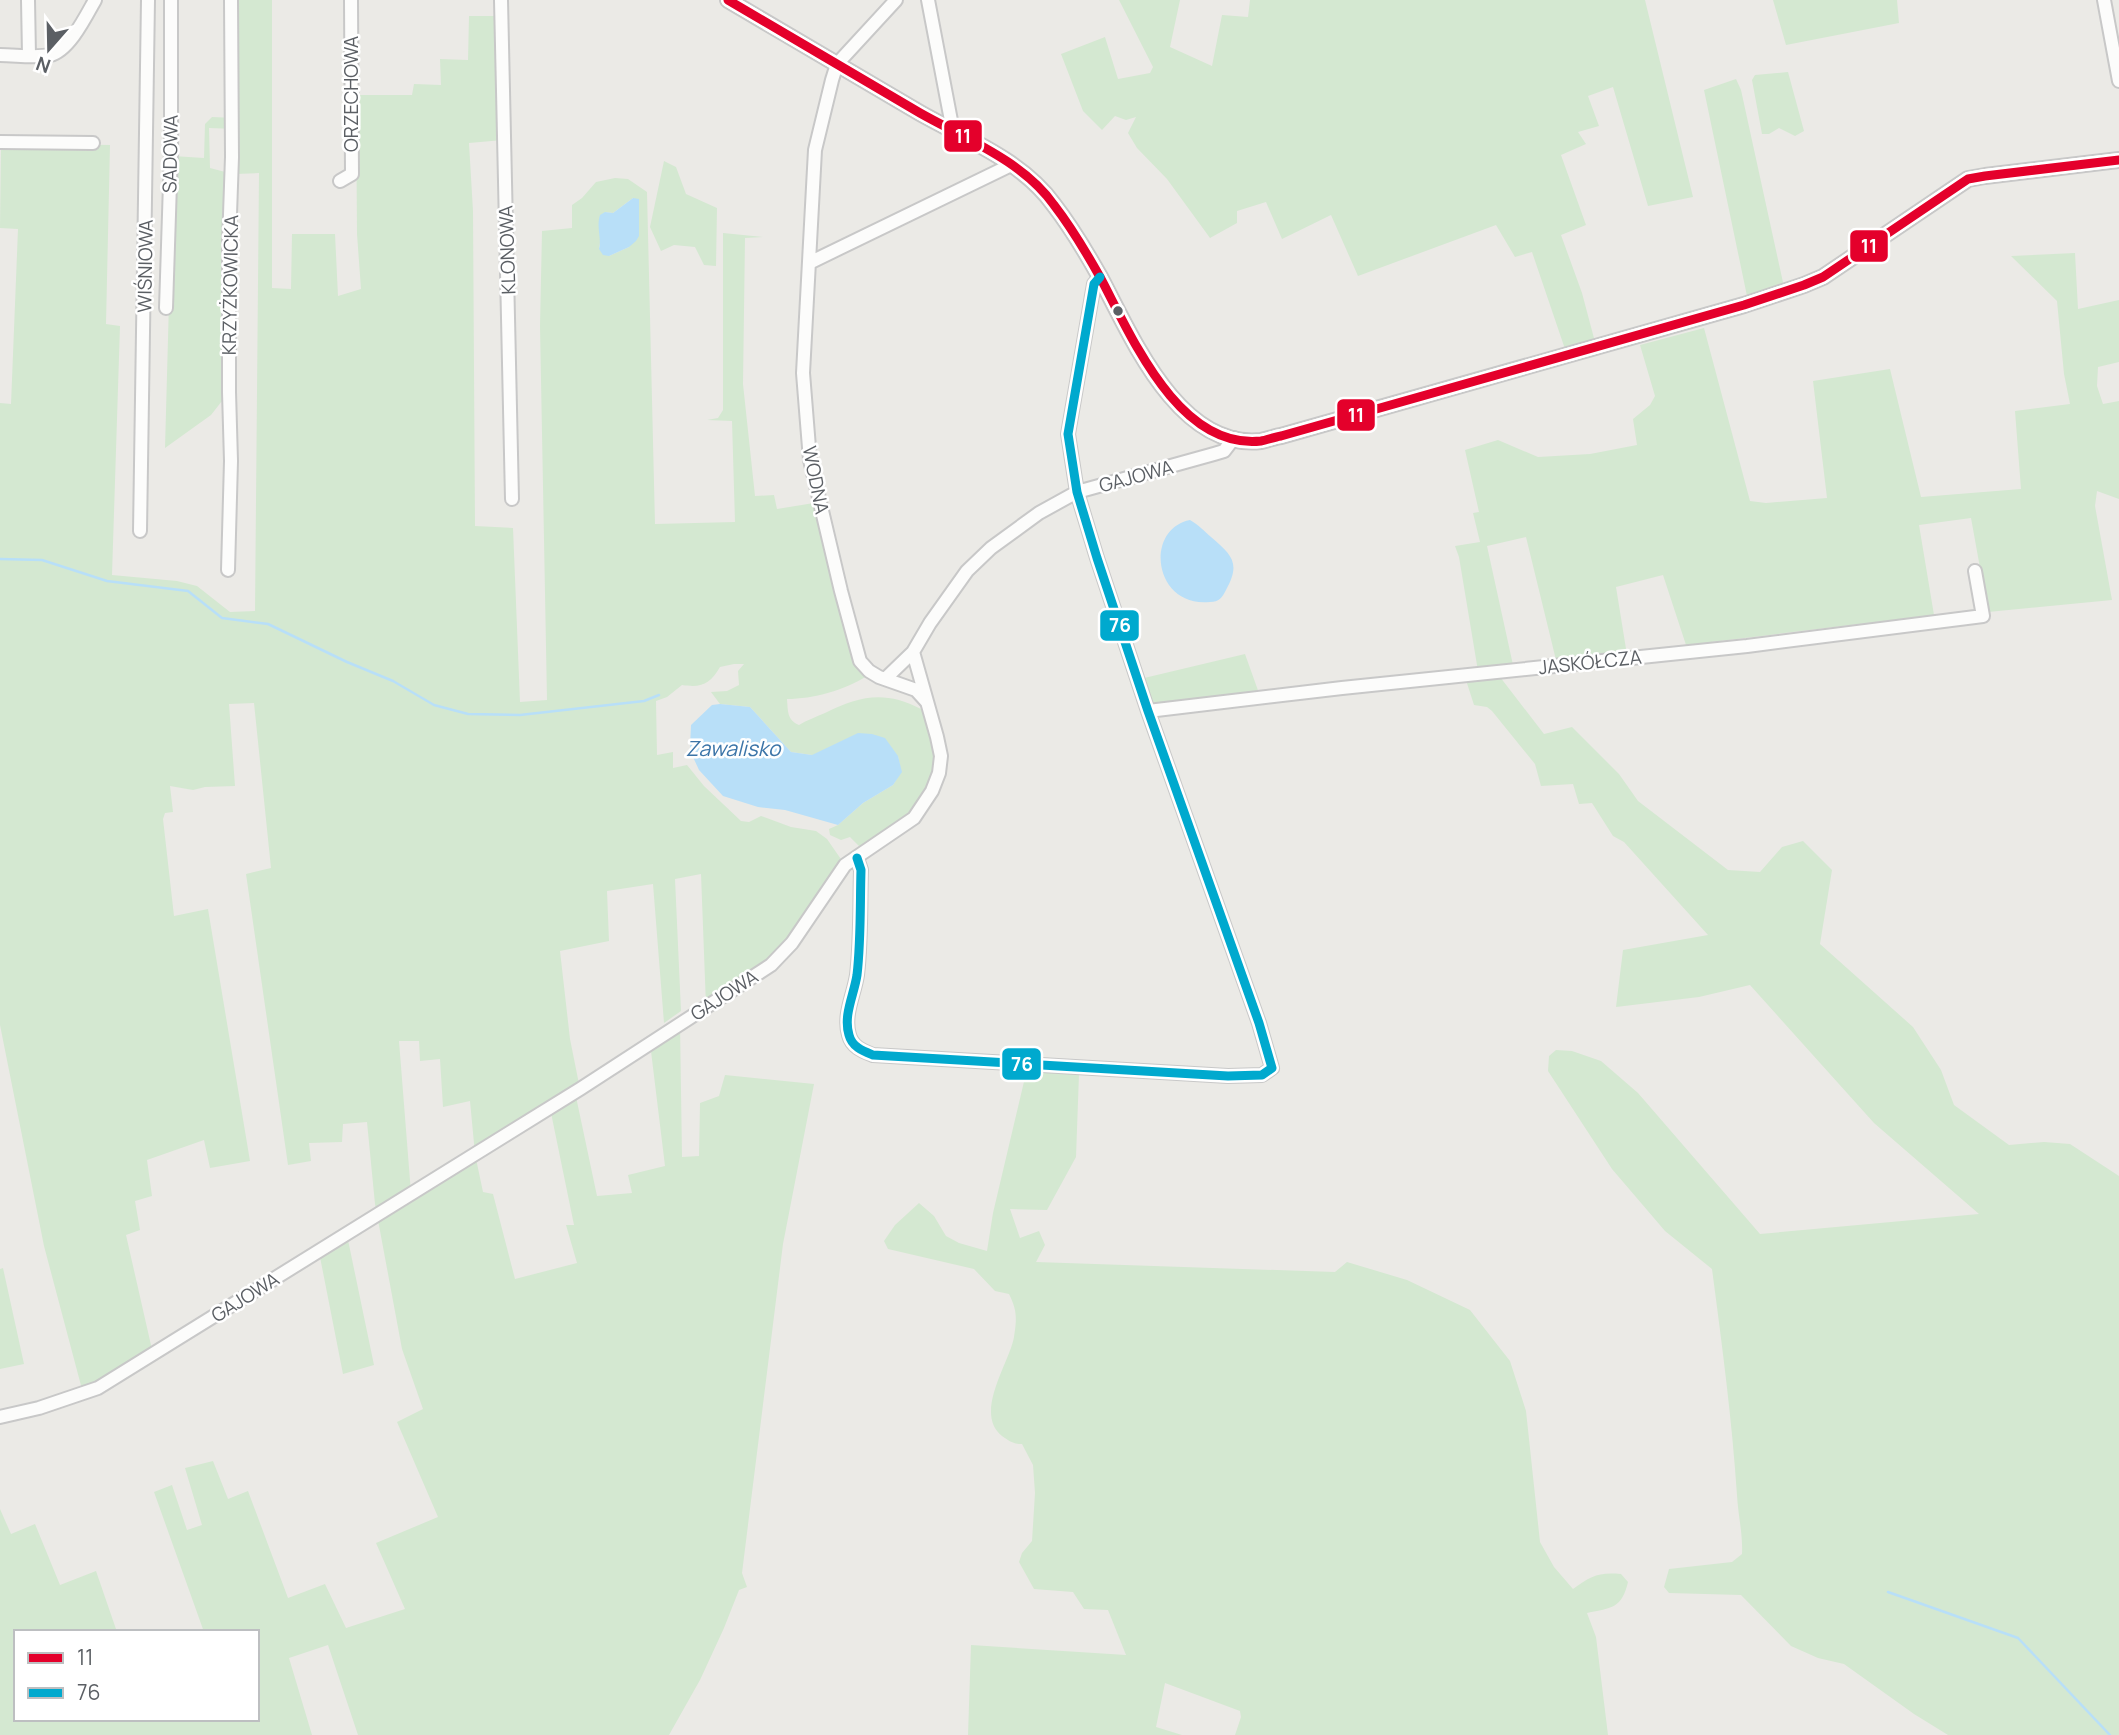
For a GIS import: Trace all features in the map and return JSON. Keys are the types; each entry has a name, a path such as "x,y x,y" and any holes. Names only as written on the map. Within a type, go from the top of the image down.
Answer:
{"street":[{"path":"28,0 29,55"},
{"path":"0,55 52,55 63,48 95,0"},
{"name":"WIŚNIOWA","path":"141,531 148,0"},
{"name":"SADOWA","path":"166,308 171,152 171,0"},
{"name":"KRZYŻKOWICKA","path":"228,570 231,461 229,243 232,0"},
{"name":"ORZECHOWA","path":"340,181 352,174 351,0"},
{"name":"KLONOWA","path":"501,0 512,499"},
{"path":"728,0 986,148 1042,190 1100,277 1136,345 1170,396 1192,418 1220,434 1259,441 1744,305 1804,285 1840,267 1968,179 2119,160"},
{"path":"837,64 896,0"},
{"path":"928,0 953,131"},
{"path":"2104,0 2119,81"},
{"name":"WODNA","path":"837,64 815,150 803,373 810,460 860,662 869,671 915,690 926,701"},
{"path":"0,142 93,143"},
{"path":"809,263 1011,165"},
{"path":"857,858 861,870 857,975 847,1019 850,1040 865,1052 873,1055 1215,1076 1265,1074 1272,1068 1097,558 1077,492 1068,434 1094,285 1100,277"},
{"name":"GAJOWA","path":"0,1417 39,1408 98,1388 580,1089 771,965 792,943 845,865 914,818 932,791 939,773 941,756 914,652 930,623 967,571 991,548 1039,513 1077,492 1224,451 1234,438"},
{"name":"JASKÓŁCZA","path":"1150,711 1747,646 1983,616 1975,570"},
{"path":"886,679 914,652"}],"green space":[{"path":"234,0 272,0 272,288 291,289 292,234 335,234 338,296 361,289 357,234 356,95 412,95 414,84 441,85 440,59 468,60 469,16 501,16 503,140 469,143 473,211 475,526 513,528 520,702 547,700 540,326 542,231 572,228 572,205 596,182 615,178 628,179 647,192 655,524 735,522 732,421 707,420 718,418 723,410 723,233 763,237 745,238 743,384 755,496 774,495 777,509 820,502 850,649 867,676 828,693 787,699 789,715 792,721 799,725 861,699 884,697 921,709 926,719 933,752 933,769 928,784 912,809 861,848 850,837 841,840 830,835 829,829 838,825 863,803 893,785 901,772 898,756 812,755 791,752 750,707 720,704 711,692 727,691 739,685 738,671 744,664 720,667 709,681 695,686 682,685 667,697 656,701 657,755 673,752 673,768 687,765 704,786 741,821 749,822 761,816 791,827 816,831 827,839 845,865 792,943 706,1006 701,874 675,879 681,1011 664,1023 653,884 607,891 609,941 560,951 570,1039 580,1089 575,1092 597,1196 632,1193 628,1175 665,1166 650,1043 680,1023 682,1157 699,1156 700,1103 719,1096 725,1075 814,1084 783,1244 742,1573 747,1587 739,1590 700,1680 669,1735 358,1735 328,1645 289,1658 312,1735 0,1735 0,1509 11,1534 35,1524 60,1585 96,1571 116,1630 14,1630 14,1721 259,1721 259,1630 203,1630 154,1492 172,1485 187,1530 202,1525 185,1468 213,1461 228,1499 248,1491 288,1598 325,1584 346,1628 405,1609 376,1543 438,1517 397,1422 423,1409 402,1349 375,1204 367,1122 343,1124 342,1142 309,1143 311,1161 288,1165 246,874 271,868 254,703 229,704 235,786 193,790 170,786 173,812 165,813 163,819 174,916 208,909 250,1161 210,1168 204,1140 147,1160 152,1196 135,1201 140,1230 126,1235 153,1354 83,1393 44,1246 0,1025 0,403 11,404 18,229 0,228 1,143 110,145 106,324 120,326 112,575 177,581 197,586 230,612 255,611 259,173 235,174 235,129 209,128 210,168 229,173 229,392 211,415 165,448 173,156 204,158 205,124 212,117 234,118","holes":["633,198 638,217 629,247 609,256 599,249 605,212 613,213","399,1041 419,1041 420,1061 440,1059 443,1107 470,1101 475,1154 411,1193","550,1108 574,1225 566,1225 577,1263 515,1279 493,1194 483,1192 475,1154"]},
{"path":"1119,0 1180,0 1170,47 1212,66 1222,15 1248,17 1250,0 1645,0 1693,197 1648,206 1613,87 1588,96 1599,126 1578,132 1586,144 1561,155 1586,225 1561,235 1582,293 1595,342 1565,349 1532,252 1515,257 1496,225 1358,276 1331,215 1282,239 1266,202 1237,211 1237,223 1210,238 1167,179 1137,148 1128,133 1136,117 1126,120 1115,116 1102,130 1083,111 1061,54 1105,37 1118,79 1150,73 1153,67"},
{"path":"1773,0 1897,0 1899,23 1786,45"},
{"path":"1788,72 1804,131 1795,136 1779,128 1769,134 1762,134 1752,80 1755,75"},
{"path":"1736,79 1741,90 1784,287 1747,296 1704,90"},
{"path":"664,161 676,167 686,194 717,208 716,266 704,265 695,247 674,245 661,251 650,227"},
{"path":"2075,253 2078,309 2119,300 2119,362 2098,367 2097,386 2103,404 2119,401 2119,499 2097,491 2095,506 2112,600 1988,612 1971,518 1919,525 1934,615 1686,645 1663,575 1616,587 1627,655 1556,660 1526,537 1487,546 1513,665 1478,671 1455,546 1480,542 1473,513 1479,512 1465,450 1498,440 1538,457 1590,454 1637,445 1633,419 1650,405 1655,396 1640,345 1704,328 1750,501 1766,503 1827,498 1813,381 1890,369 1921,497 2021,489 2015,411 2070,404 2064,374 2057,301 2011,256"},
{"path":"1245,654 1260,696 1151,707 1140,679"},
{"path":"1497,673 1544,734 1572,727 1619,774 1638,801 1728,870 1760,872 1782,847 1803,841 1832,870 1820,944 1913,1027 1941,1070 1954,1105 2009,1145 2044,1142 2070,1144 2119,1176 2119,1735 1948,1735 1844,1664 1818,1658 1791,1646 1741,1595 1669,1593 1664,1587 1669,1569 1732,1562 1742,1554 1730,1410 1712,1269 1665,1231 1612,1169 1548,1071 1549,1056 1556,1050 1572,1051 1601,1061 1638,1093 1760,1234 1979,1214 1874,1123 1750,985 1699,997 1616,1007 1623,950 1708,935 1624,842 1613,836 1592,803 1579,804 1573,784 1541,786 1535,764 1492,711 1487,707 1474,705 1465,677"},
{"path":"1027,1069 1079,1074 1076,1157 1047,1210 1010,1209 1020,1238 1039,1231 1045,1245 1036,1262 1335,1272 1347,1262 1407,1280 1470,1310 1510,1361 1526,1411 1540,1542 1554,1567 1573,1589 1600,1574 1621,1574 1628,1582 1619,1602 1603,1610 1587,1613 1596,1637 1608,1735 1235,1735 1241,1717 1240,1711 1165,1683 1156,1727 1182,1735 968,1735 971,1645 1126,1655 1108,1610 1084,1609 1073,1592 1034,1589 1019,1562 1022,1553 1032,1541 1035,1493 1033,1465 1022,1444 1011,1442 1002,1436 994,1426 991,1414 992,1401 1016,1325 1014,1305 1009,1294 995,1291 974,1269 888,1249 884,1241 895,1225 919,1203 934,1216 946,1236 959,1243 987,1251 993,1213"},
{"path":"348,1240 374,1365 343,1374 320,1257"},
{"path":"3,1268 24,1364 0,1369 0,1269"}],"water":[{"path":"633,198 639,199 639,236 629,247 609,256 603,255 599,249 600,215 605,212 613,213"},
{"path":"1190,520 1224,549 1232,560 1231,581 1216,601 1191,601 1176,593 1166,581 1161,567 1161,551 1166,537 1175,526"},
{"name":"Zawalisko","path":"712,705 750,707 791,752 812,755 858,733 885,738 898,756 902,772 893,785 863,803 838,825 785,810 758,807 723,796 699,770 690,748 691,725"}],"waterway":[{"path":"0,559 42,560 107,581 188,591 222,618 268,624 393,681 434,705 468,714 520,715 644,701 659,695"},
{"path":"1888,1592 2018,1638 2110,1735"}],"transit line":[{"name":"11","path":"728,0 920,113 993,152 1041,189 1072,231 1161,384 1182,408 1205,427 1232,439 1261,441 1281,436 1744,305 1804,285 1823,277 1968,179 2119,160"},
{"name":"76","path":"857,858 861,870 859,949 847,1028 850,1039 862,1050 873,1055 1228,1076 1262,1075 1272,1068 1259,1023 1148,711 1077,492 1068,434 1094,284 1100,277"}]}
